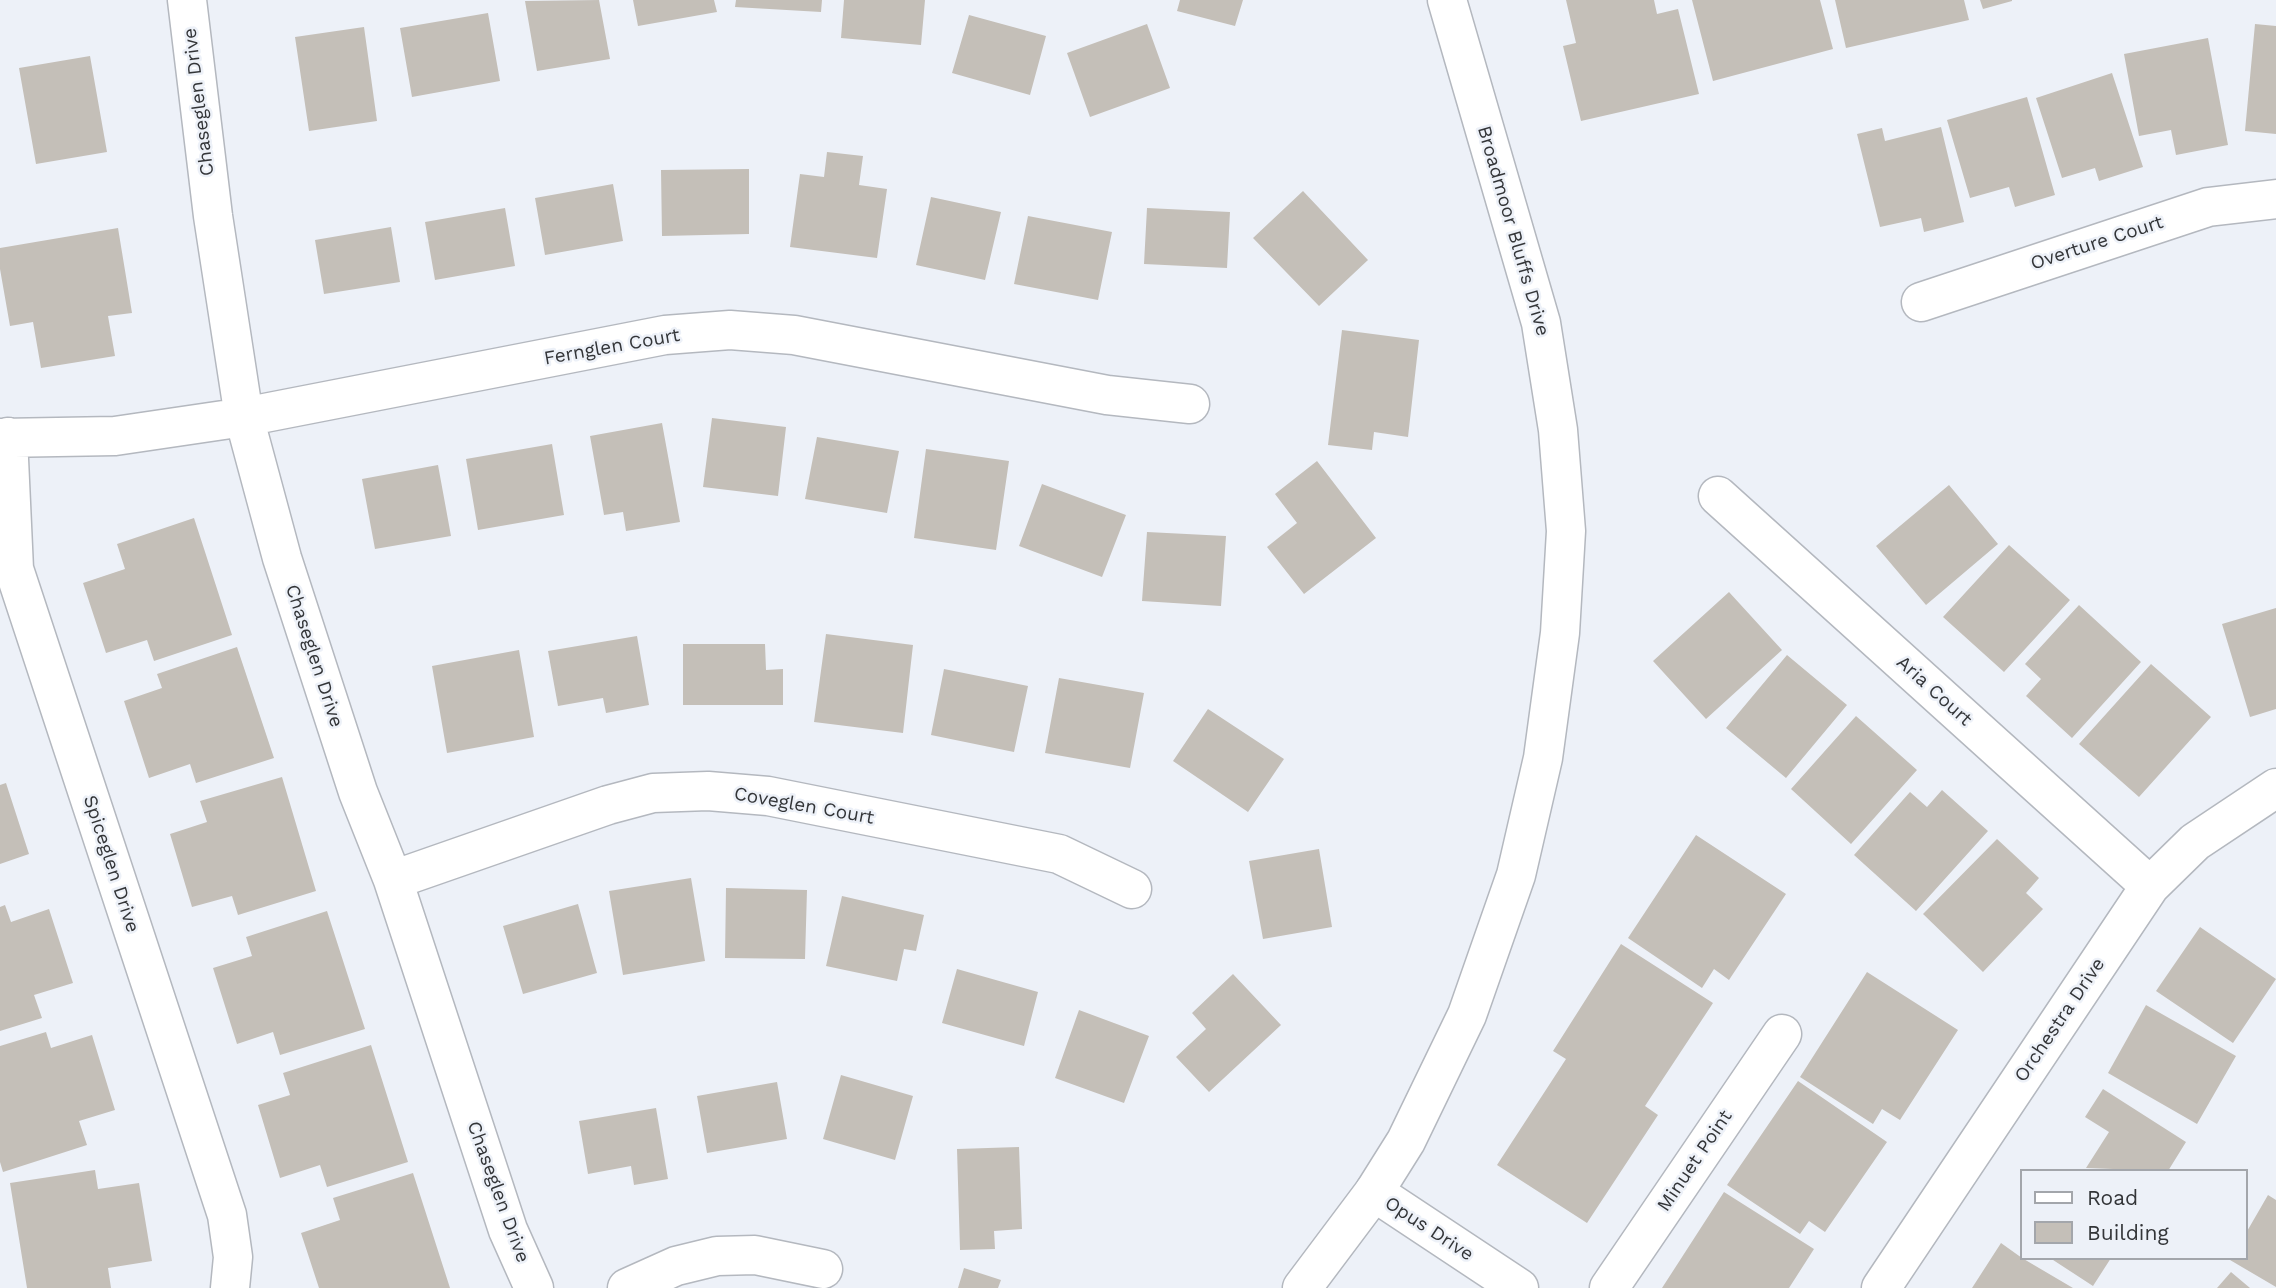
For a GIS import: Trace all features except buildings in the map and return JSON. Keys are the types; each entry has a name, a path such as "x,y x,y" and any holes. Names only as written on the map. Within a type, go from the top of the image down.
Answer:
{"street":[{"name":"Chaseglen Drive","path":"187,0 213,216 244,417 295,597 358,792 393,880 508,1230 534,1288"},
{"name":"Broadmoor Bluffs Drive","path":"1302,1288 1374,1192 1406,1141 1467,1015 1516,875 1544,758 1561,607 1566,531 1558,430 1541,323 1447,0"},
{"name":"Overture Court","path":"1922,302 2208,207 2276,199"},
{"name":"Fernglen Court","path":"4,438 116,436 244,417 665,335 730,331 794,335 1107,395 1191,404"},
{"name":"Spiceglen Drive","path":"4,438 14,569 227,1215 233,1257 230,1288"},
{"name":"Aria Court","path":"1718,496 2150,886"},
{"name":"Orchestra Drive","path":"1881,1288 2150,886 2194,842 2276,789"},
{"name":"Coveglen Court","path":"393,880 608,805 653,793 708,791 768,796 1059,854 1132,890"},
{"name":"Minuet Point","path":"1609,1288 1782,1034"},
{"name":"Opus Drive","path":"1374,1192 1519,1288"},
{"path":"627,1288 676,1266 717,1256 755,1255 823,1269"}]}
